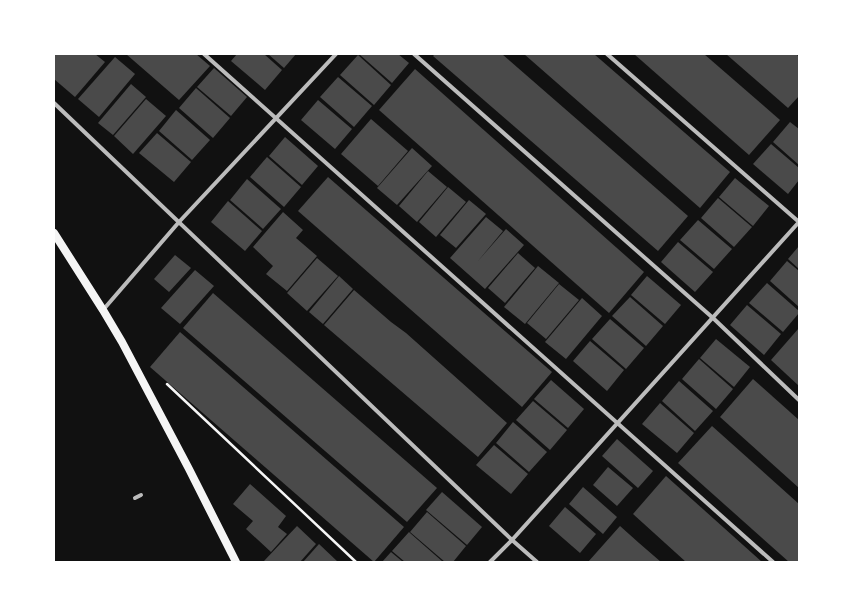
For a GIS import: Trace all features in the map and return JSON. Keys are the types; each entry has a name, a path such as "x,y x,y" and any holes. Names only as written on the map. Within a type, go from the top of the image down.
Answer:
{"main road":[{"path":"54,233 122,342 236,562"}],"street":[{"path":"204,54 393,225 773,562"},
{"path":"103,310 179,222 336,54"},
{"path":"414,54 713,318 799,400"},
{"path":"490,562 512,540 799,222 607,54"},
{"path":"54,103 512,540 537,562"},
{"path":"135,498 141,495"}],"path":[{"path":"162,379 356,562"}],"building":[{"path":"54,54 95,54 105,62 75,97 54,79"},
{"path":"126,54 196,54 210,66 179,100"},
{"path":"237,54 264,54 282,70 265,90 231,61"},
{"path":"268,54 296,54 284,68"},
{"path":"359,54 398,54 409,63 392,83"},
{"path":"435,54 502,54 688,216 658,251 433,56"},
{"path":"524,54 594,54 730,172 700,208"},
{"path":"634,54 704,54 780,120 749,155"},
{"path":"726,54 796,54 799,57 799,96 788,108"},
{"path":"358,55 391,85 374,105 340,75"},
{"path":"115,57 135,74 99,117 78,99"},
{"path":"214,68 247,97 231,116 197,87"},
{"path":"415,69 644,272 609,313 379,110"},
{"path":"338,77 372,106 354,127 320,97"},
{"path":"131,84 146,97 113,135 98,123"},
{"path":"196,88 230,118 213,138 179,108"},
{"path":"146,99 166,116 133,154 114,136"},
{"path":"318,100 352,129 335,149 301,120"},
{"path":"176,110 210,140 192,160 159,131"},
{"path":"371,119 408,151 378,186 341,154"},
{"path":"790,122 799,129 799,165 773,142"},
{"path":"157,133 191,162 174,182 139,153"},
{"path":"285,137 318,166 302,185 269,156"},
{"path":"771,144 799,168 799,180 788,194 753,164"},
{"path":"412,148 432,166 397,205 377,188"},
{"path":"267,157 301,187 284,207 250,177"},
{"path":"428,171 447,187 417,222 399,206"},
{"path":"328,177 552,372 522,407 298,211"},
{"path":"735,178 769,206 753,226 719,197"},
{"path":"247,179 281,209 263,229 230,200"},
{"path":"448,187 466,202 436,237 419,222"},
{"path":"718,198 752,227 734,247 701,218"},
{"path":"469,200 486,214 456,248 440,235"},
{"path":"228,201 262,231 245,251 211,222"},
{"path":"283,212 303,230 296,238 317,256 287,291 266,274 273,266 253,247"},
{"path":"486,217 503,231 478,261 506,229 524,245 485,289 450,258"},
{"path":"698,220 732,249 714,269 680,240"},
{"path":"678,242 713,272 695,292 661,262"},
{"path":"799,246 799,269 788,259"},
{"path":"518,253 535,268 505,303 488,288"},
{"path":"175,255 191,268 169,292 154,279"},
{"path":"317,258 338,276 307,311 287,293"},
{"path":"787,261 799,271 799,307 770,281"},
{"path":"538,266 559,283 525,324 504,307"},
{"path":"195,270 214,286 180,324 161,308"},
{"path":"339,276 353,289 323,324 309,312"},
{"path":"647,276 681,305 665,324 631,295"},
{"path":"767,283 799,311 799,313 783,332 749,303"},
{"path":"559,284 579,300 546,339 527,323"},
{"path":"354,290 406,333 507,423 478,457 324,325"},
{"path":"213,293 437,488 407,522 183,328"},
{"path":"630,297 663,326 646,346 612,316"},
{"path":"582,298 602,316 566,359 545,342"},
{"path":"747,305 781,334 764,355 730,325"},
{"path":"610,319 644,348 626,369 592,339"},
{"path":"799,328 799,386 771,360"},
{"path":"180,332 404,527 374,562 150,367"},
{"path":"716,339 750,367 734,387 700,358"},
{"path":"590,341 624,370 607,391 573,361"},
{"path":"699,359 733,389 716,409 682,379"},
{"path":"753,379 799,420 799,488 720,417"},
{"path":"551,380 584,409 568,428 534,399"},
{"path":"679,381 713,411 695,431 662,401"},
{"path":"533,401 567,430 550,450 516,420"},
{"path":"660,403 694,433 677,453 642,424"},
{"path":"513,422 547,452 529,472 496,443"},
{"path":"712,426 799,504 799,562 789,562 678,463"},
{"path":"617,439 653,471 638,488 602,456"},
{"path":"494,445 528,474 511,494 476,465"},
{"path":"608,467 633,488 617,506 593,485"},
{"path":"666,476 762,562 686,562 633,514"},
{"path":"250,484 286,516 278,527 287,534 271,552 246,529 253,521 233,504"},
{"path":"583,487 617,517 603,534 569,504"},
{"path":"442,492 482,527 467,545 426,510"},
{"path":"565,507 596,534 580,553 549,526"},
{"path":"427,512 466,546 453,562 445,562 410,532"},
{"path":"297,526 316,544 300,562 265,562 264,561"},
{"path":"620,526 639,543 661,562 588,562"},
{"path":"409,532 443,562 405,562 392,551"},
{"path":"319,544 338,562 303,562"},
{"path":"391,552 403,562 382,562"}]}
